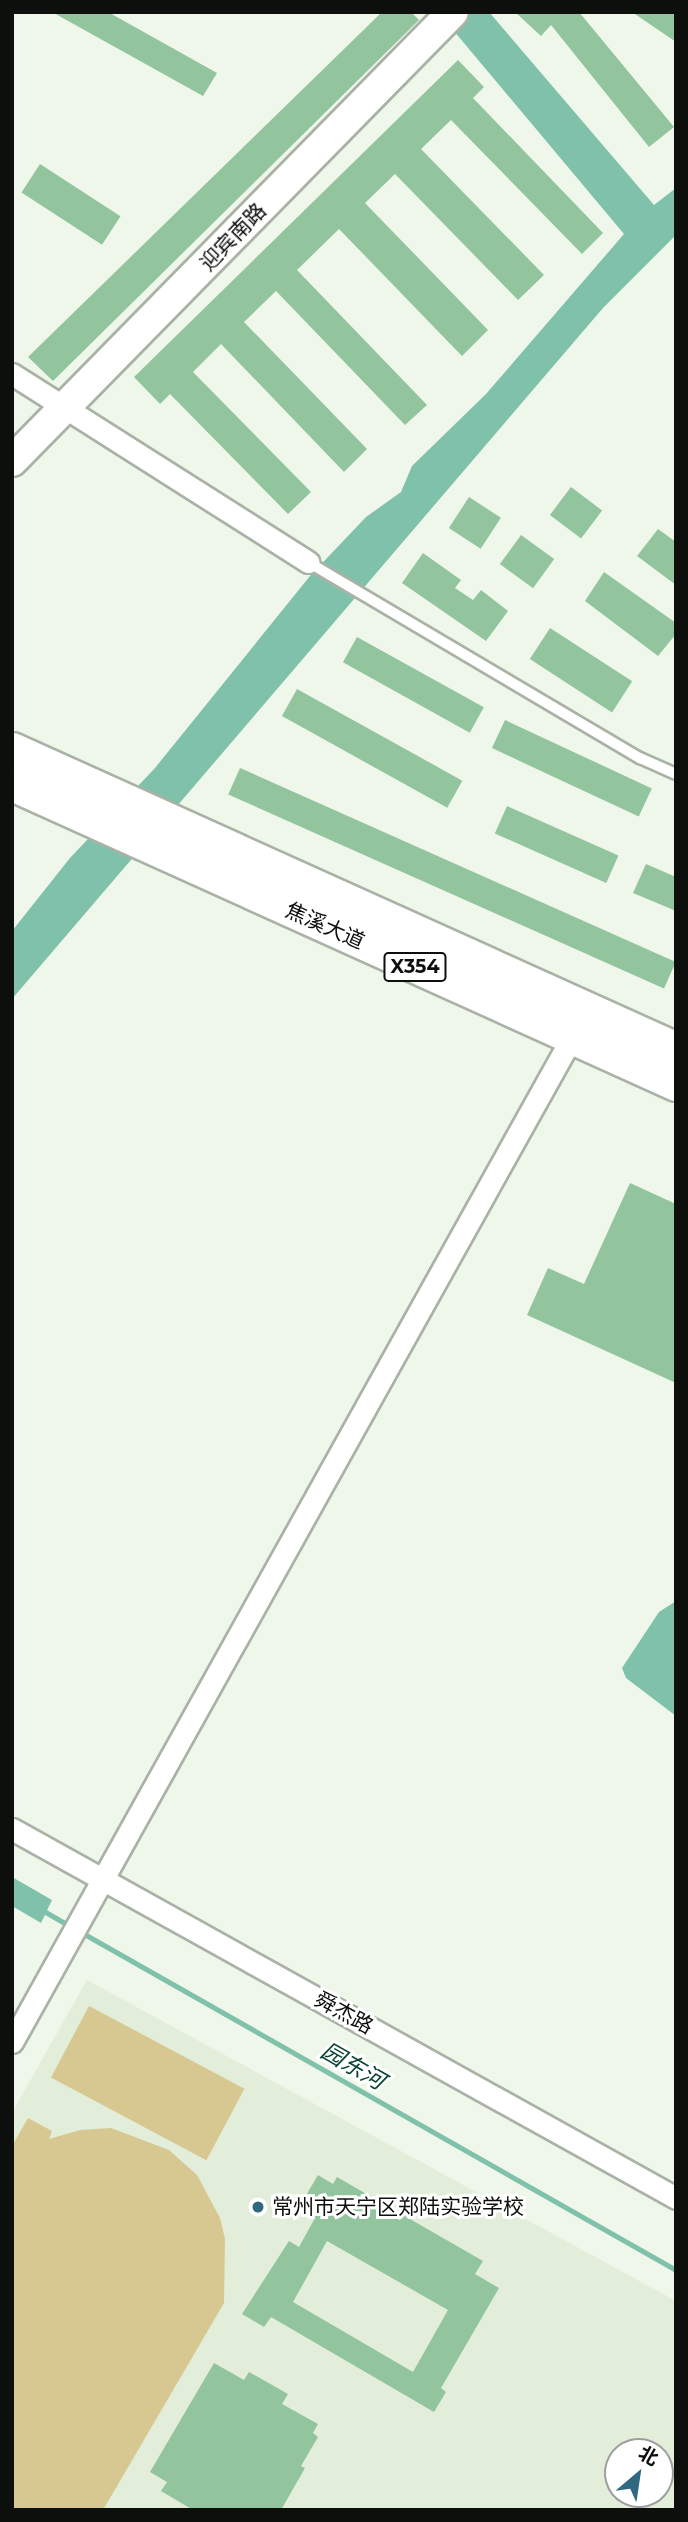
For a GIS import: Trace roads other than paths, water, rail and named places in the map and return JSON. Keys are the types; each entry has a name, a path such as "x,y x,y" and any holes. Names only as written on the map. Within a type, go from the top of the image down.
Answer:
{"main road":[{"name":"焦溪大道","path":"12,749 676,1049"},
{"name":"焦溪大道","path":"12,784 676,1084"}],"street":[{"name":"迎宾南路","path":"12,461 68,407 453,12"},
{"path":"12,374 68,407 308,562"},
{"path":"12,2042 572,1038 586,1007"},
{"name":"舜杰路","path":"12,1829 676,2198"}],"lane":[{"path":"308,562 640,758 676,774"}],"waterway":[{"name":"园东河","path":"42,1910 70,1926"},
{"name":"园东河","path":"79,1931 676,2270"}],"place":[{"name":"常州市天宁区郑陆实验学校","path":"258,2207"}]}
